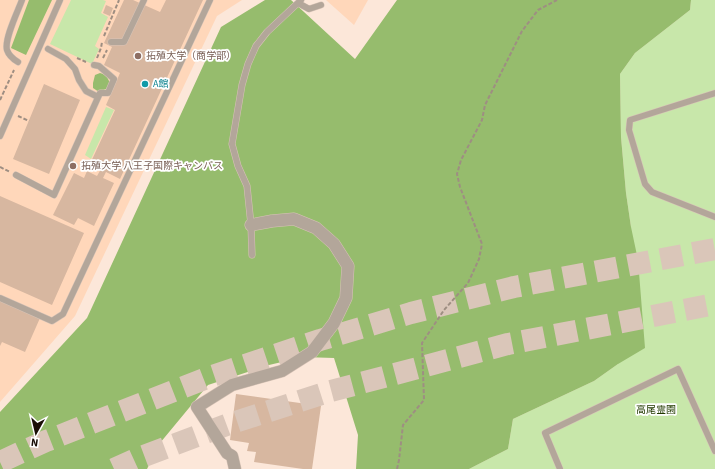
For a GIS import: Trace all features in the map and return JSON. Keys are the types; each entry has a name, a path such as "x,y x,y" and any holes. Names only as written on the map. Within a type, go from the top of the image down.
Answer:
{"street":[{"path":"235,469 232,456 227,453 197,407 232,385 282,371 312,352 334,323 346,298 348,266 334,244 316,228 294,219 251,225"}],"lane":[{"path":"18,62 11,57 7,49 8,38 22,0"},
{"path":"0,136 60,0"},
{"path":"111,42 124,42 144,0"},
{"path":"0,298 52,321 63,314 210,0"},
{"path":"252,255 247,186 238,166 232,144 242,85 248,64 256,46 267,32 299,2 309,8 321,5"},
{"path":"48,50 66,59 75,69 79,80 86,90 98,97"},
{"path":"16,175 54,195 100,93 108,93 114,79 96,66"},
{"path":"715,93 630,120 629,130 645,184 652,192 715,217"},
{"path":"560,469 545,434 678,369 715,451"}],"path":[{"path":"96,66 102,48 101,44 119,0"},
{"path":"397,469 403,425 424,400 422,343 444,310 468,283 481,252 482,244 460,187 457,174 460,160 482,120 485,105 522,31 538,10 557,0"},
{"path":"96,66 111,42"},
{"path":"75,57 96,66"},
{"path":"0,100 14,70"},
{"path":"17,116 29,121"}],"shaded area":[{"name":"拓殖大学 八王子国際キャンパス","path":"0,0 242,0 217,16 75,316 0,402"},
{"path":"326,0 368,0 354,25"}],"green space":[{"path":"29,0 52,0 26,55 11,48"},
{"path":"71,0 106,1 101,13 108,17 95,46 99,49 92,64 50,44"},
{"path":"265,0 291,0 355,59 397,0 691,0 690,10 635,53 620,74 621,137 626,193 638,260 645,348 618,364 594,381 513,419 508,449 469,469 356,469 358,435 334,358 303,357 269,365 208,385 160,443 147,469 0,469 0,412 87,318 221,27"},
{"name":"高尾霊園","path":"691,0 715,0 715,469 469,469 508,449 513,419 594,381 618,364 631,227 626,193 621,137 620,74 635,53 690,10"},
{"path":"100,73 106,75 110,83 106,89 99,92 93,88 93,83 95,75"},
{"path":"106,107 114,110 91,159 85,155"}],"building":[{"path":"124,0 133,0 160,12 166,0 203,0 120,179 106,172 103,178 114,183 94,226 78,218 74,225 53,215 74,173 84,178 87,171 97,176 101,169 90,164 115,110 106,105 120,73 104,65 112,47 104,43"},
{"path":"106,5 113,8 110,16 103,13"},
{"path":"44,84 80,100 49,174 13,159"},
{"path":"0,196 84,233 52,305 0,282"},
{"path":"0,301 40,318 25,352 2,342 0,346"},
{"path":"236,394 321,406 312,469 254,462 256,452 247,451 249,443 230,440"}],"tunnel":[{"path":"0,462 46,441 212,376 320,340 411,313 514,287 715,249"},
{"path":"114,469 136,459 229,424 331,391 508,344 715,304"}],"place":[{"name":"拓殖大学（商学部）","path":"138,56"},
{"name":"A館","path":"145,84"},
{"name":"拓殖大学 八王子国際キャンパス","path":"73,166"}]}
